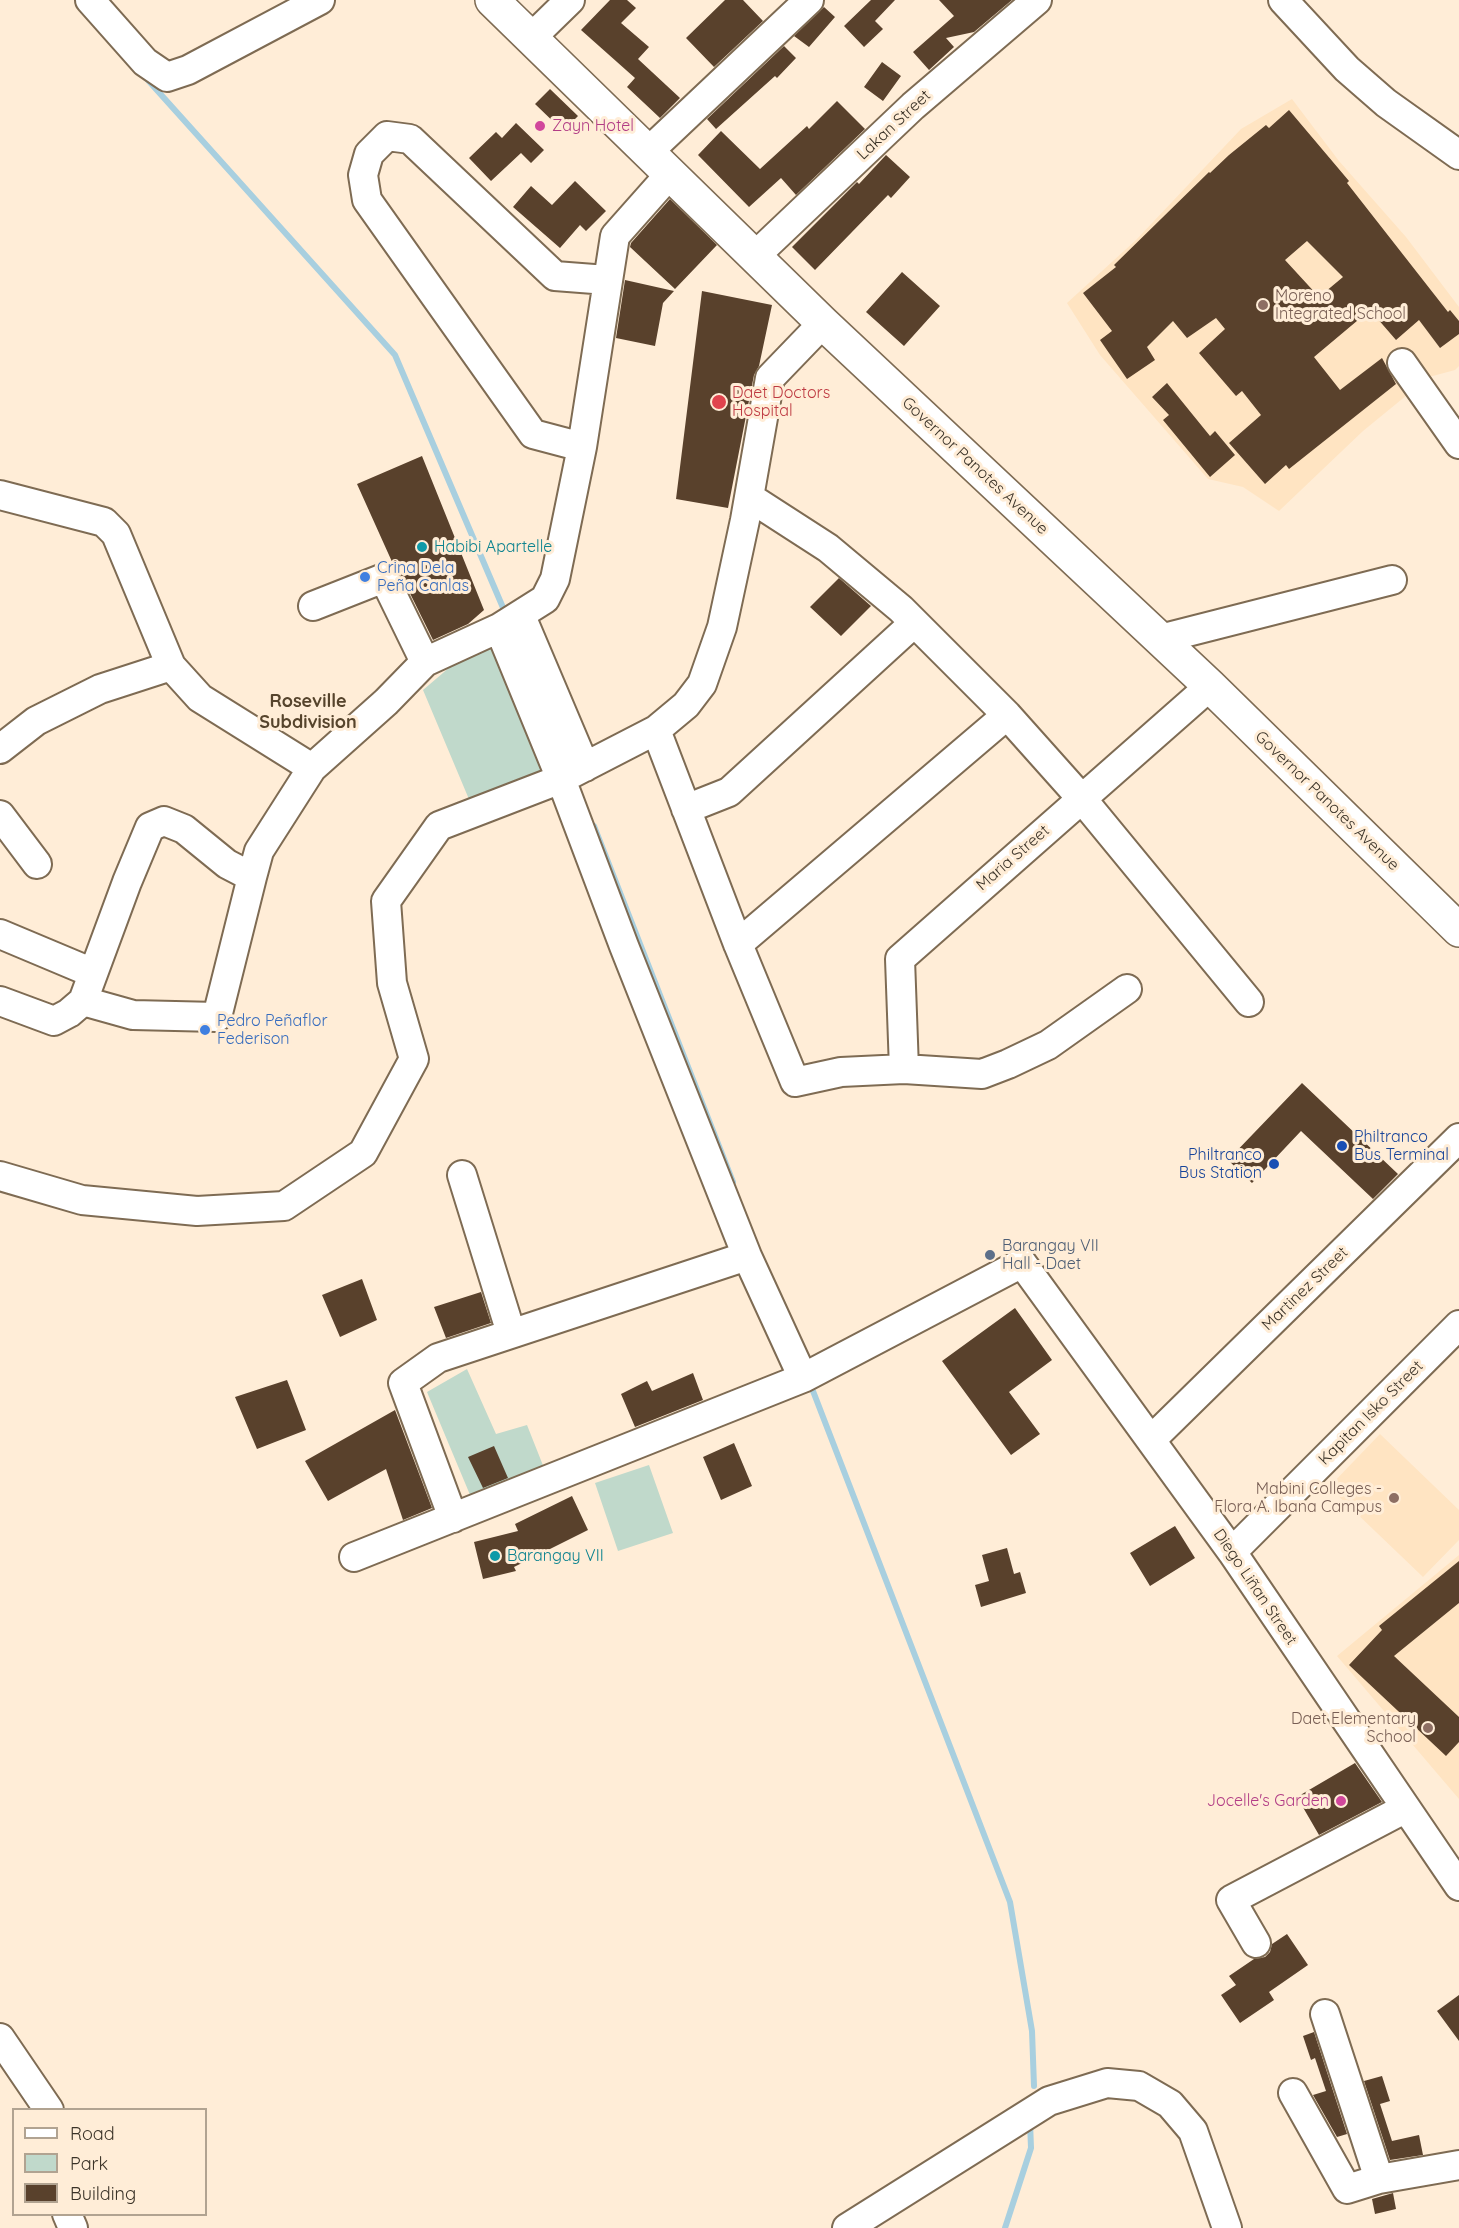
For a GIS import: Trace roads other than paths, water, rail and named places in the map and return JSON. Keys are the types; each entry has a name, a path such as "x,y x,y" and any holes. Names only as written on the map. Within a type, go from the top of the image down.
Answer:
{"main road":[{"name":"Governor Panotes Avenue","path":"492,0 823,323 1210,686 1459,930"}],"street":[{"path":"90,0 145,62 167,77 189,70 320,0"},
{"path":"531,38 570,0"},
{"path":"83,1001 133,1016 217,1017 259,851 312,768 386,702 425,662 510,622 545,599 555,579 582,447 615,236 659,163 809,0"},
{"name":"Lakan Street","path":"755,256 913,106 1037,0"},
{"path":"1283,0 1347,69 1386,103 1459,154"},
{"path":"582,447 533,434 366,200 363,175 369,154 387,136 410,139 555,276 607,280"},
{"path":"0,1176 82,1200 197,1211 284,1206 363,1153 414,1059 392,983 386,901 439,826 573,773 656,730 686,705 702,684 712,659 726,609 770,378 823,323"},
{"path":"1402,363 1459,444"},
{"path":"0,495 104,522 116,534 171,666 200,698 312,768"},
{"path":"749,497 828,548 914,622 1007,714 1082,799 1249,1002"},
{"path":"313,606 384,578 425,662"},
{"path":"1160,639 1392,580"},
{"path":"354,1557 803,1378 747,1256 624,946 573,773 510,622"},
{"path":"686,809 729,792 914,622"},
{"path":"0,749 36,721 100,689 171,666"},
{"name":"Maria Street","path":"904,1069 900,959 1210,686"},
{"path":"738,944 1007,714"},
{"path":"656,730 738,944 795,1082 842,1072 904,1069 982,1074 1048,1045 1127,989"},
{"path":"0,1001 54,1021 69,1013 83,1001 150,827 164,820 184,829 227,864 252,877"},
{"path":"5,834 37,864"},
{"path":"0,934 93,973"},
{"name":"Martinez Street","path":"1152,1439 1459,1138"},
{"path":"462,1175 511,1333"},
{"path":"453,1518 403,1383 438,1358 747,1256"},
{"name":"Diego Liñan Street","path":"803,1378 1022,1263 1232,1552 1459,1886"},
{"name":"Kapitan Isko Street","path":"1232,1552 1459,1325"},
{"path":"1256,1943 1232,1900 1406,1808"},
{"path":"1325,2014 1379,2179"},
{"path":"0,2038 48,2108"},
{"path":"847,2228 1049,2101 1107,2083 1139,2086 1170,2104 1193,2131 1227,2228"},
{"path":"1293,2093 1347,2189 1379,2179 1459,2165"}],"waterway":[{"path":"146,78 395,355 504,610"},
{"path":"594,826 733,1182"},
{"path":"813,1391 1010,1902 1032,2031 1034,2086"},
{"path":"1005,2228 1031,2148 1030,2122"}],"place":[{"name":"Zayn Hotel","path":"540,126"},
{"name":"Moreno Integrated School","path":"1263,305"},
{"name":"Daet Doctors Hospital","path":"719,402"},
{"name":"Habibi Apartelle","path":"422,547"},
{"name":"Crina Dela Peña Canlas","path":"365,577"},
{"name":"Pedro Peñaflor Federison","path":"205,1030"},
{"name":"Philtranco Bus Terminal","path":"1342,1146"},
{"name":"Philtranco Bus Station","path":"1274,1164"},
{"name":"Barangay VII Hall - Daet","path":"990,1255"},
{"name":"Mabini Colleges - Flora A. Ibana Campus","path":"1394,1498"},
{"name":"Barangay VII","path":"495,1556"},
{"name":"Daet Elementary School","path":"1428,1728"},
{"name":"Jocelle's Garden","path":"1341,1801"}],"district":[{"name":"Roseville Subdivision","path":"308,712"}]}
